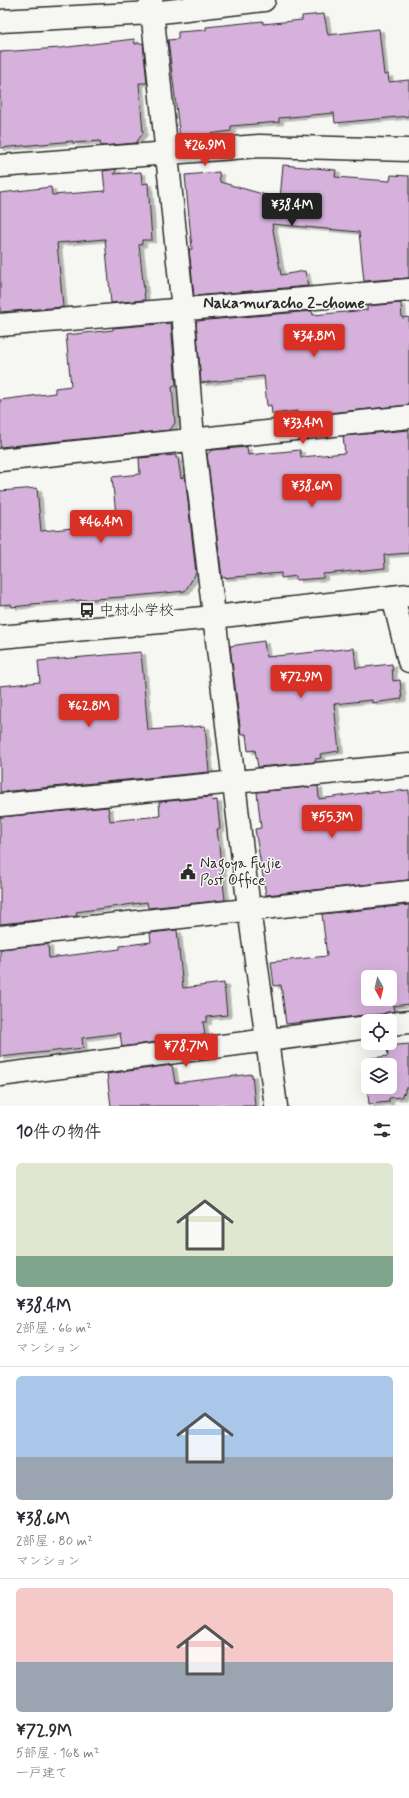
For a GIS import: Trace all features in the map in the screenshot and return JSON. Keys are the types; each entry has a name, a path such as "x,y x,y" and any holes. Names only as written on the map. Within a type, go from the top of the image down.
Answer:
{"street":[{"path":"0,21 152,6 264,0"},
{"path":"152,6 183,310 193,439 250,909 276,1106"},
{"path":"0,166 259,146 409,150"},
{"path":"0,325 409,290"},
{"path":"0,460 409,417"},
{"path":"0,637 401,596 409,661"},
{"path":"0,805 409,765"},
{"path":"0,937 409,892"},
{"path":"397,1023 409,1022"},
{"path":"0,1075 361,1028"}],"building":[{"path":"324,14 328,35 379,29 384,75 388,74 389,82 409,80 409,116 335,123 334,113 279,118 279,122 231,126 231,131 180,138 168,40 178,39 178,32 206,30 206,27 263,21 263,24 302,20 302,16"},
{"path":"134,39 135,44 143,43 147,83 139,83 143,133 136,143 101,146 100,141 73,143 73,141 0,148 0,52 60,48"},
{"path":"283,165 336,170 335,177 390,181 391,175 409,176 409,278 364,281 359,232 272,224 281,275 305,271 308,286 194,296 189,249 192,249 185,175 219,172 220,182 280,199"},
{"path":"117,169 114,174 141,172 142,184 148,183 152,240 142,240 142,244 139,245 145,300 111,303 105,239 57,243 63,307 0,312 0,193 51,187 52,195 105,191 103,171"},
{"path":"401,303 402,318 409,317 409,405 298,416 297,411 272,414 271,405 267,406 264,376 201,383 196,321 312,311 313,315 367,310 367,306"},
{"path":"171,323 176,385 172,386 175,423 170,430 0,447 0,400 55,393 55,388 71,386 66,335 113,330 113,328"},
{"path":"409,430 409,553 384,555 385,568 323,574 323,578 296,580 296,576 281,578 281,573 222,578 207,454 212,450 247,447 248,455 300,450 301,457 345,453 343,436"},
{"path":"176,455 176,458 178,458 181,479 185,475 196,573 185,591 31,604 12,607 11,604 0,605 0,491 37,488 41,531 117,524 112,477 140,474 139,458"},
{"path":"264,641 266,657 354,648 356,668 392,664 393,681 400,680 402,699 372,703 372,700 334,704 339,751 320,754 321,758 315,759 315,762 258,767 255,750 248,751 246,734 241,734 230,646"},
{"path":"141,652 148,730 205,726 209,772 0,792 0,686 40,682 38,661"},
{"path":"318,786 319,799 378,791 378,793 409,790 409,880 266,895 255,829 261,828 257,792"},
{"path":"211,797 212,801 217,800 220,829 217,829 225,900 148,908 147,902 76,912 77,916 0,924 0,817 108,807 110,821 160,816 159,802"},
{"path":"409,905 409,1004 397,1006 397,970 361,970 361,1006 393,1006 394,1011 382,1014 361,1014 361,1016 286,1024 281,985 274,986 271,962 327,956 322,914"},
{"path":"177,930 183,988 224,983 227,1015 207,1017 207,1022 203,1022 205,1035 122,1047 120,1033 82,1038 83,1048 0,1057 0,949 48,944 49,958 120,949 120,946 151,942 150,933"},
{"path":"409,1044 409,1088 405,1088 405,1093 402,1094 402,1097 389,1098 389,1102 369,1104 368,1094 397,1094 397,1058 372,1058 388,1056 387,1050 397,1050 397,1045"},
{"path":"172,1065 175,1083 252,1074 255,1106 111,1106 107,1074"}],"place":[{"name":"中村小学校","path":"87,610"},
{"name":"Nagoya Fujie Post Office","path":"188,872"}],"district":[{"name":"Nakamuracho 2-chome","path":"284,302"}]}
